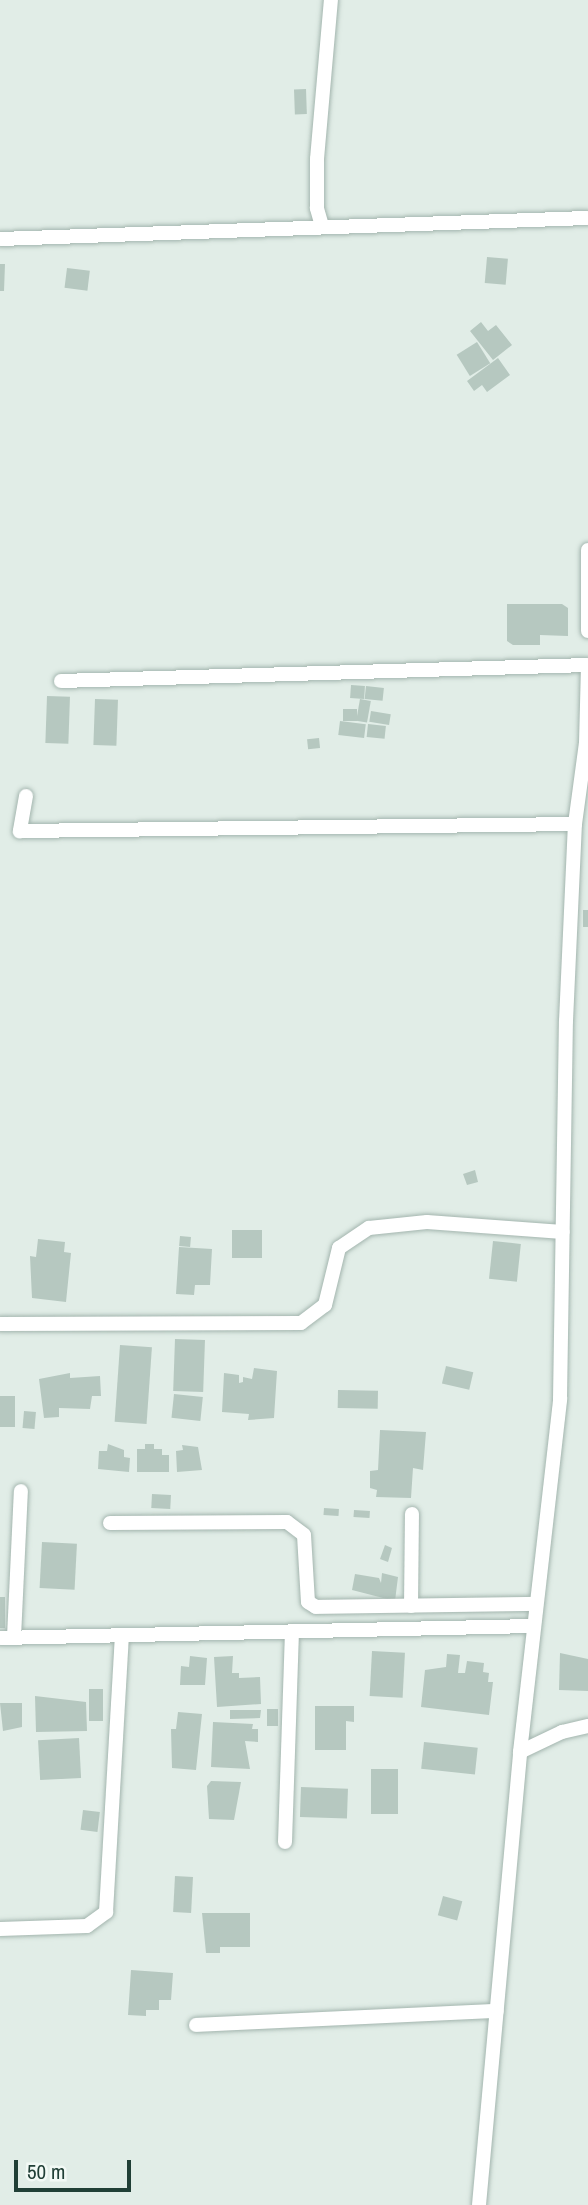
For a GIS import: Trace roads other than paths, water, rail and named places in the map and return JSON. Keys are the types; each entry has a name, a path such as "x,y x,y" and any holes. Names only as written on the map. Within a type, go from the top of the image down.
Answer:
{"street":[{"path":"322,226 317,208 317,159 331,0"},
{"path":"0,239 588,218"},
{"path":"588,550 588,631"},
{"path":"61,681 588,666 586,743 575,824 560,1399 520,1752 479,2205"},
{"path":"26,796 20,831 575,824"},
{"path":"0,1324 301,1323 315,1317 325,1305 340,1248 369,1228 427,1222 563,1232"},
{"path":"21,1491 7,1637 534,1626"},
{"path":"411,1606 412,1514"},
{"path":"110,1522 287,1522 304,1535 311,1605 536,1604"},
{"path":"285,1842 292,1631"},
{"path":"0,1929 87,1926 106,1912 122,1635"},
{"path":"520,1752 562,1732 588,1726"},
{"path":"196,2025 497,2011"}]}
